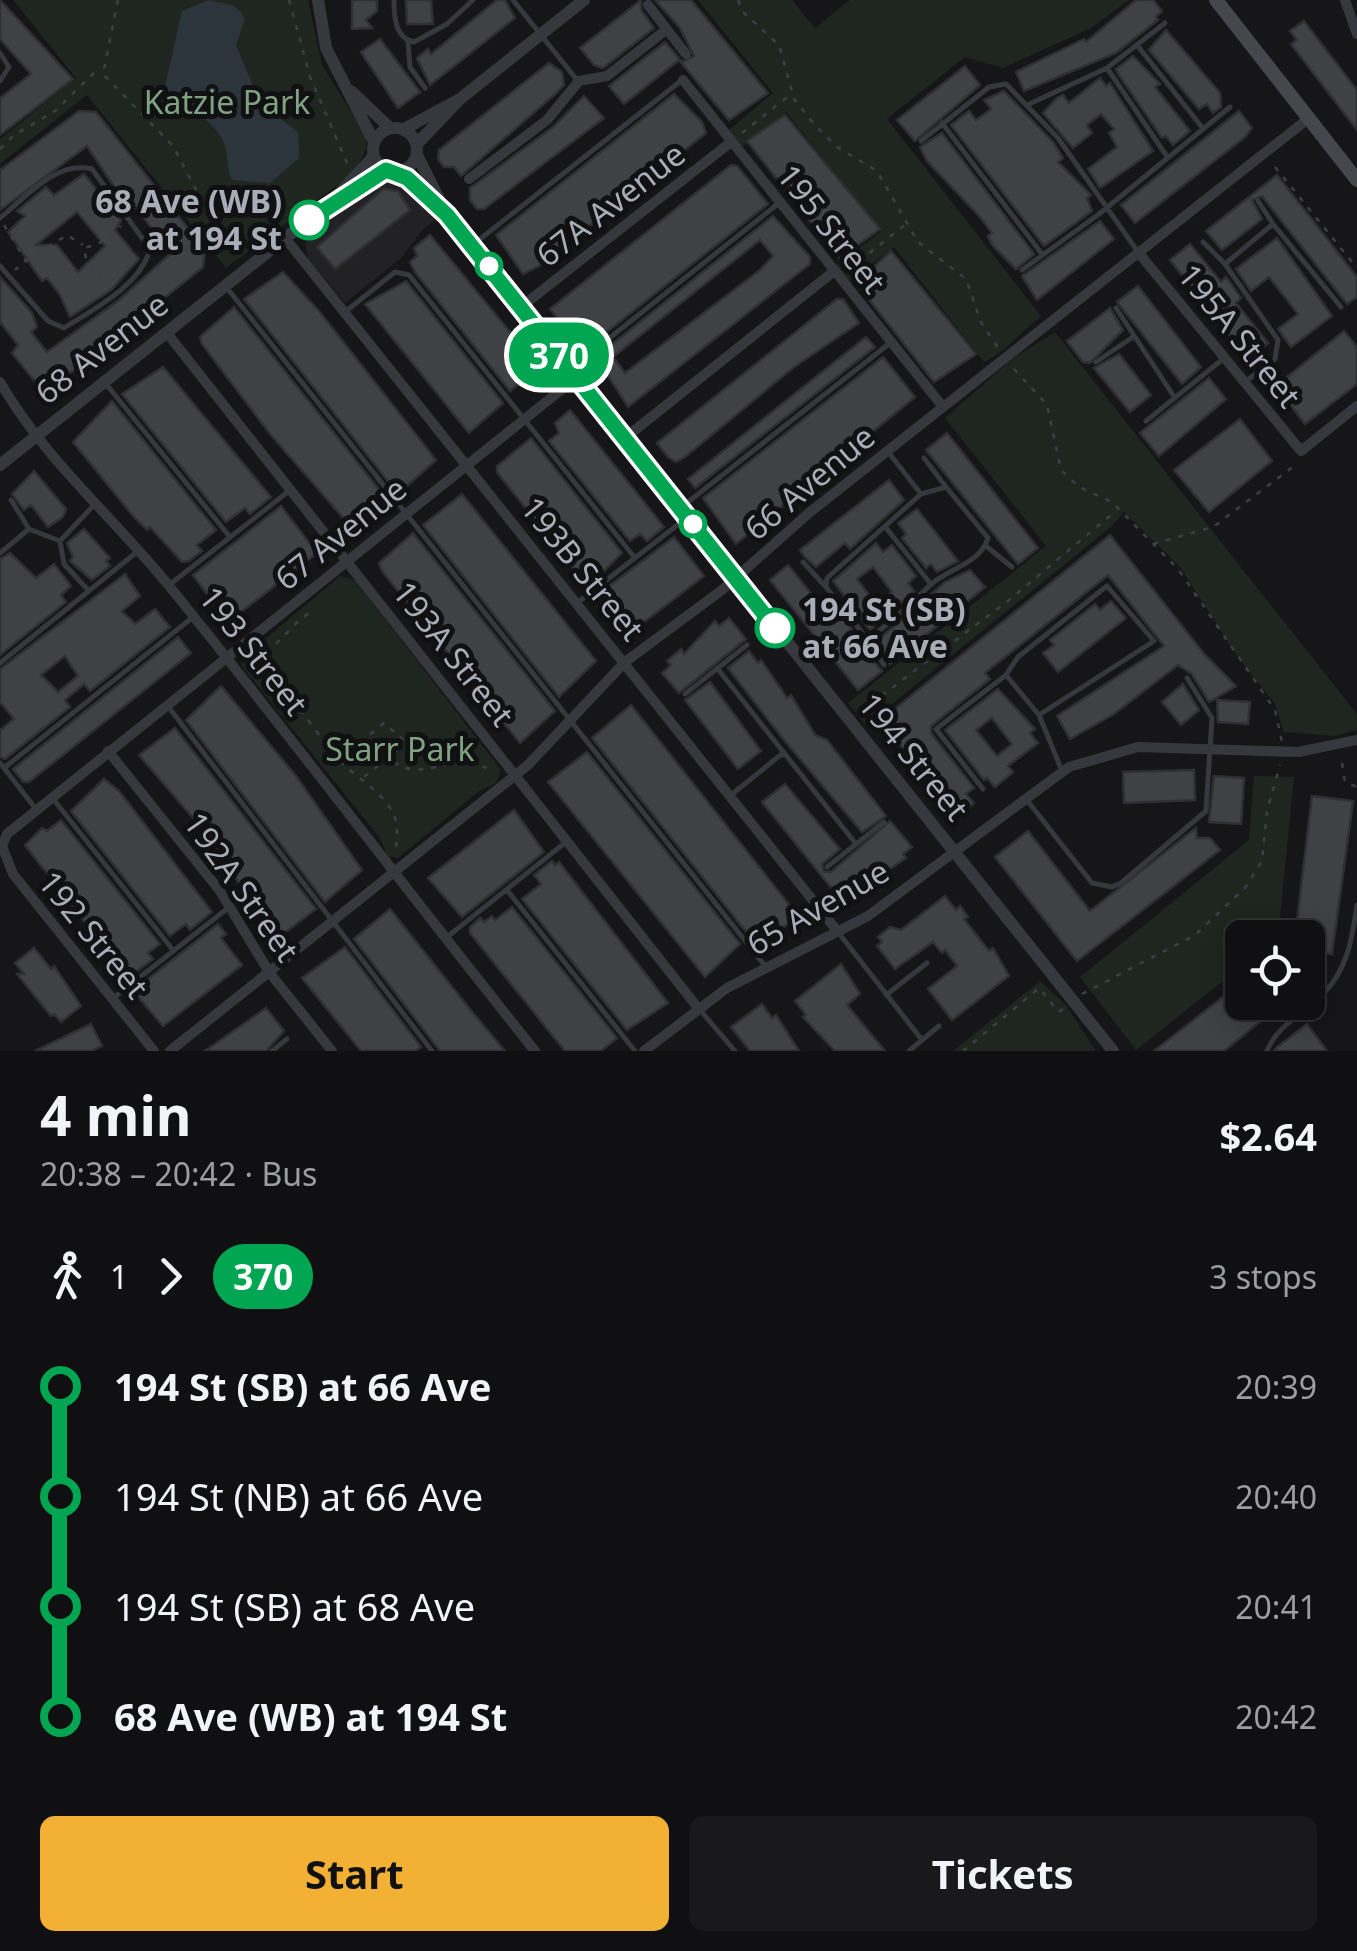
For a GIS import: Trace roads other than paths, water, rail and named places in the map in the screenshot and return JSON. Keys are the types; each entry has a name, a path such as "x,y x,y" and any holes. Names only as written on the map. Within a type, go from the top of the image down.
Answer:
{"main road":[{"path":"1216,0 1357,180"}],"street":[{"path":"318,0 322,34 374,149"},
{"path":"417,149 460,99 584,0"},
{"path":"1345,0 1357,34"},
{"path":"648,5 686,54"},
{"path":"469,178 547,120 578,81 607,76 667,29"},
{"path":"339,78 397,129 460,99"},
{"name":"195 Street","path":"682,80 734,140 779,203 943,407"},
{"name":"66 Avenue","path":"170,1051 515,776 625,662 736,578 887,451 1309,118"},
{"name":"68 Avenue","path":"0,466 332,201 374,149 397,129"},
{"name":"194 Street","path":"397,129 417,149 447,215"},
{"name":"67A Avenue","path":"521,307 734,140"},
{"name":"194 Street","path":"374,149 390,171 447,215 472,245 1113,1051"},
{"name":"68 Avenue","path":"332,201 390,171 410,167 417,149"},
{"name":"193B Street","path":"286,239 838,932"},
{"name":"195A Street","path":"1138,252 1301,452 1357,406"},
{"path":"625,438 838,273"},
{"name":"193A Street","path":"167,333 698,1008"},
{"name":"67 Avenue","path":"2,846 8,834 36,809 467,466 574,373"},
{"name":"193 Street","path":"0,382 94,505 194,616 535,1051"},
{"name":"65 Avenue","path":"644,1051 698,1008 766,967 868,916 1062,771 1105,753 1138,747 1298,752 1357,740"},
{"name":"192A Street","path":"108,751 230,907 269,972 332,1051"},
{"name":"192 Street","path":"2,846 13,874 154,1051"}],"lane":[{"path":"394,0 397,28 408,42 410,67 424,88"},
{"path":"408,42 426,38 473,0"},
{"path":"514,0 578,81"},
{"path":"1027,104 1107,68 1165,23"},
{"path":"1138,44 1201,126"},
{"path":"0,53 9,67 0,80"},
{"path":"1107,68 1166,155"},
{"path":"472,245 682,80"},
{"path":"920,141 998,83 1014,90 1058,138 1138,252"},
{"path":"1022,270 1106,208 1201,126 1230,107"},
{"path":"942,124 1042,254"},
{"path":"0,218 58,172 76,165 92,169 150,249 146,265 110,297 64,328 48,321 0,266"},
{"path":"1258,201 1341,307"},
{"path":"574,373 779,203"},
{"path":"1224,264 1273,224"},
{"path":"1203,242 1224,264 1278,340 1275,359 1242,384"},
{"path":"345,312 402,270 635,558"},
{"path":"226,286 766,967"},
{"path":"1116,308 1174,398"},
{"path":"1096,362 1133,337"},
{"path":"578,604 890,342"},
{"path":"1146,421 1223,359"},
{"path":"104,382 230,536"},
{"path":"887,451 921,494"},
{"path":"868,640 915,602 930,584 958,570 986,546 988,538 924,458"},
{"path":"826,587 827,578 887,529 921,494 946,487"},
{"path":"169,586 290,490"},
{"path":"11,500 30,529 60,541"},
{"path":"60,541 94,505"},
{"path":"0,552 30,529"},
{"path":"887,529 930,584"},
{"path":"60,541 64,564 89,591"},
{"path":"986,546 1012,567"},
{"path":"0,663 138,551"},
{"path":"802,562 826,587 884,665"},
{"path":"983,789 936,728 1006,675 1018,657 1107,586 1154,640 1039,715"},
{"path":"36,809 2,766 194,616"},
{"path":"685,694 747,644"},
{"path":"717,668 856,844"},
{"path":"1006,675 1039,715 1062,771"},
{"path":"1024,797 1092,883 1112,887 1201,819 1206,811 1212,718 1187,678"},
{"path":"167,705 282,849 331,923 432,1051"},
{"path":"731,795 784,752"},
{"path":"52,797 173,950"},
{"path":"827,867 884,822"},
{"path":"445,939 566,842"},
{"path":"506,890 636,1051"},
{"path":"1267,1051 1274,1035 1334,980 1350,946 1357,904"},
{"path":"112,999 230,907"},
{"path":"838,932 922,1040"},
{"path":"886,995 926,962"},
{"path":"698,1008 735,1051"},
{"path":"909,1051 940,1026"},
{"path":"272,1051 287,1039"}],"place":[{"name":"68 Ave (WB) at 194 St","path":"309,220"},
{"name":"194 St (SB) at 66 Ave","path":"775,628"}],"park label":[{"name":"Katzie Park","path":"227,103"},
{"name":"Starr Park","path":"400,750"}]}
